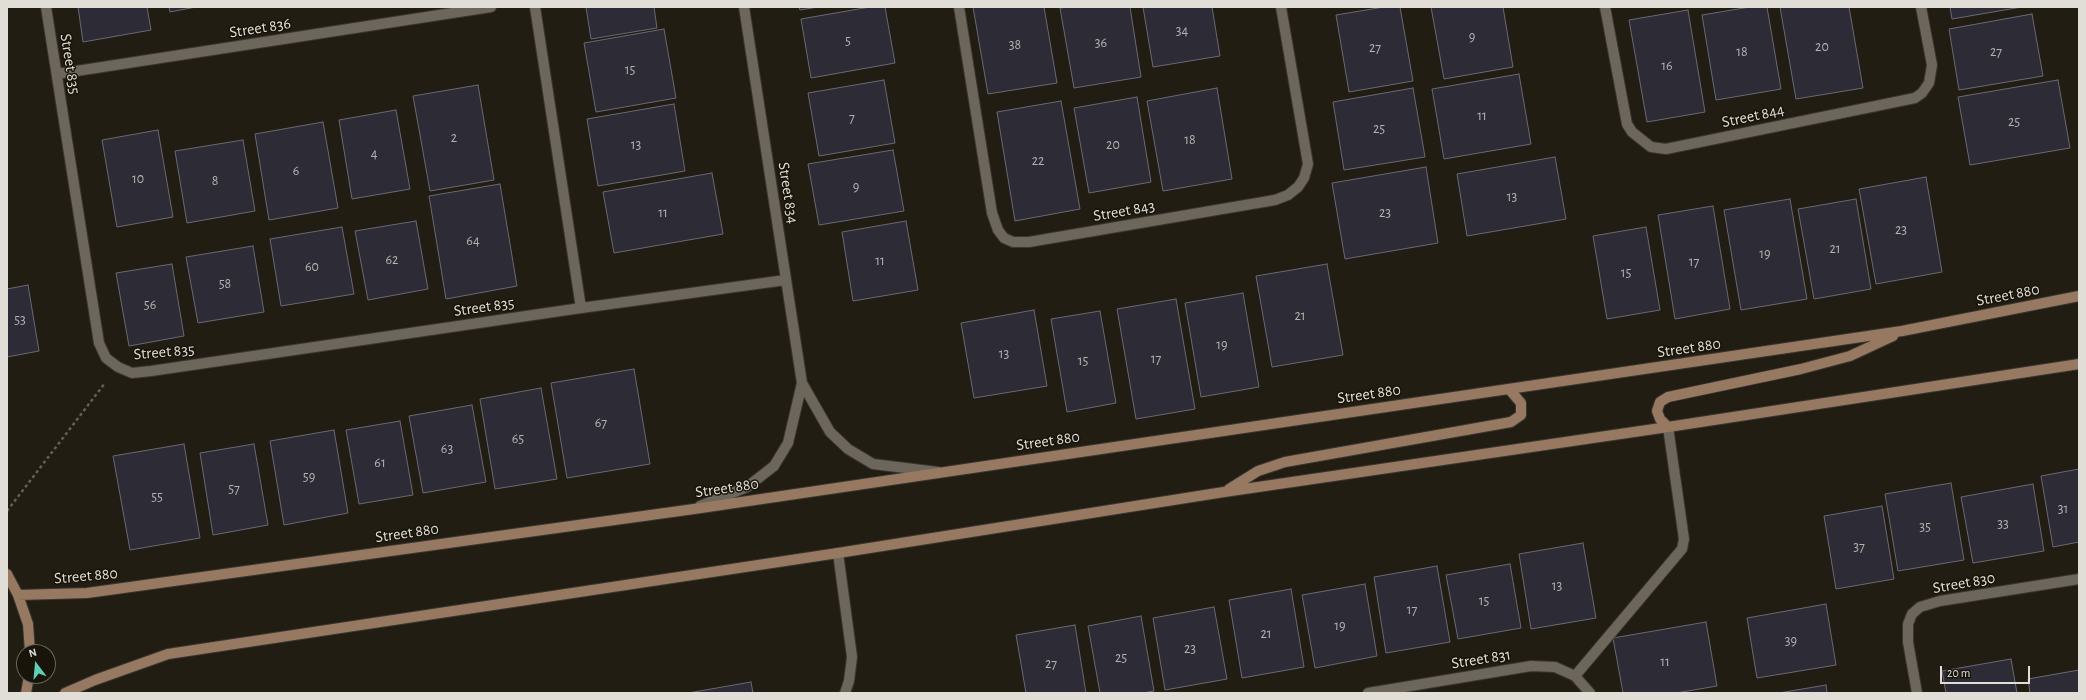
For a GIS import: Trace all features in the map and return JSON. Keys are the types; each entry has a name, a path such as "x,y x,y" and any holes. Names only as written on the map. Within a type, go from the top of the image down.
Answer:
{"street":[{"name":"Street 835","path":"46,7 99,343 106,358 118,367 132,372 151,371 581,308 786,280"},
{"name":"Street 836","path":"57,74 491,7"},
{"path":"535,7 581,308"},
{"name":"Street 834","path":"744,7 802,383 830,432 848,449 874,464 940,472"},
{"name":"Street 843","path":"959,7 992,213 998,230 1004,238 1013,242 1029,242 1275,200 1288,195 1298,187 1304,178 1308,164 1281,7"},
{"name":"Street 844","path":"1605,7 1627,124 1632,132 1651,147 1666,149 1915,98 1922,93 1928,83 1932,65 1921,7"},
{"name":"Street 880","path":"18,595 87,592 694,508 1902,331 2079,296"},
{"path":"1575,676 1682,549 1684,539 1668,428 1660,420 1657,412 1660,402 1688,392 1801,369 1850,356 1902,331"},
{"path":"65,693 95,680 168,654 838,553 1224,492 1668,428 2079,364"},
{"name":"Street 834","path":"694,508 747,487 774,466 788,443 802,383"},
{"path":"1224,492 1258,472 1285,462 1511,422 1521,415 1521,403 1509,389"},
{"path":"838,553 852,657 849,681 845,693"},
{"path":"7,574 18,595 28,624 29,644"},
{"name":"Street 830","path":"1916,693 1908,642 1908,624 1912,614 1920,607 1940,601 2079,579"},
{"name":"Street 831","path":"1368,693 1531,666 1555,667 1575,676 1590,693"}],"path":[{"path":"7,511 118,367"}],"building":[{"path":"78,7 147,7 151,30 83,42"},
{"path":"169,7 196,7 170,12"},
{"path":"586,7 654,7 657,28 591,39"},
{"path":"799,7 818,7 800,10"},
{"path":"870,7 885,7 895,63 811,78 801,19"},
{"path":"973,7 1044,7 1057,83 988,94"},
{"path":"1130,7 1141,77 1074,88 1060,8"},
{"path":"1143,7 1212,7 1220,56 1153,67"},
{"path":"1384,7 1400,7 1413,81 1349,92 1336,15"},
{"path":"1431,7 1503,7 1513,67 1444,79"},
{"path":"1750,7 1767,7 1781,89 1716,100 1702,15"},
{"path":"1780,7 1849,7 1863,88 1796,99"},
{"path":"1950,7 2022,7 1952,19"},
{"path":"1688,10 1705,112 1647,122 1629,20"},
{"path":"2032,14 2043,76 1959,90 1949,29"},
{"path":"664,29 676,98 596,112 584,43"},
{"path":"1519,74 1531,144 1444,159 1432,89"},
{"path":"884,80 895,143 819,156 808,93"},
{"path":"2058,80 2070,148 1970,165 1958,97"},
{"path":"478,85 494,180 430,191 413,96"},
{"path":"1217,88 1232,179 1163,191 1147,101"},
{"path":"1413,88 1425,157 1344,170 1333,102"},
{"path":"1137,97 1151,182 1089,193 1074,108"},
{"path":"1061,101 1080,209 1015,221 997,112"},
{"path":"674,104 685,171 598,186 587,119"},
{"path":"396,110 410,189 352,199 339,120"},
{"path":"323,122 338,208 269,220 255,134"},
{"path":"158,130 173,217 117,227 102,140"},
{"path":"243,140 255,211 187,223 175,151"},
{"path":"893,150 904,211 819,225 808,164"},
{"path":"1555,157 1566,219 1467,236 1457,174"},
{"path":"1426,167 1438,243 1345,259 1332,183"},
{"path":"712,173 723,234 614,253 603,192"},
{"path":"1926,177 1942,272 1876,284 1859,189"},
{"path":"500,184 517,286 446,299 429,196"},
{"path":"1790,199 1807,299 1741,310 1724,210"},
{"path":"1856,199 1871,289 1814,299 1798,209"},
{"path":"1713,206 1730,309 1675,319 1658,215"},
{"path":"416,221 428,289 368,300 355,231"},
{"path":"906,221 918,290 853,301 842,232"},
{"path":"342,227 354,294 281,306 270,239"},
{"path":"1646,227 1660,310 1607,319 1593,236"},
{"path":"253,246 264,312 198,323 186,257"},
{"path":"172,264 184,336 129,346 116,273"},
{"path":"1327,264 1343,355 1272,367 1256,276"},
{"path":"28,285 39,351 7,357 7,289"},
{"path":"1243,293 1259,387 1201,397 1185,303"},
{"path":"1176,299 1195,409 1136,419 1117,309"},
{"path":"1034,310 1047,386 974,398 961,323"},
{"path":"1100,311 1116,403 1067,412 1051,319"},
{"path":"634,369 650,464 567,478 551,383"},
{"path":"541,388 557,479 495,489 480,399"},
{"path":"472,405 486,482 423,493 409,416"},
{"path":"400,421 413,495 359,504 346,430"},
{"path":"334,430 348,513 284,525 270,441"},
{"path":"184,444 200,538 130,550 113,456"},
{"path":"254,444 268,525 213,535 200,453"},
{"path":"2079,469 2079,542 2053,547 2041,476"},
{"path":"1951,483 1964,560 1898,571 1885,494"},
{"path":"2033,484 2044,551 1973,563 1961,497"},
{"path":"1882,506 1894,579 1836,589 1824,516"},
{"path":"1583,543 1596,618 1531,629 1519,554"},
{"path":"1510,564 1521,628 1458,639 1446,575"},
{"path":"1437,566 1450,642 1386,653 1374,577"},
{"path":"1365,584 1377,656 1315,668 1302,595"},
{"path":"1291,589 1304,667 1242,678 1229,600"},
{"path":"1826,604 1836,665 1757,678 1747,618"},
{"path":"1214,607 1227,679 1165,690 1153,618"},
{"path":"1141,616 1154,691 1143,693 1100,693 1088,626"},
{"path":"1706,622 1717,686 1676,693 1623,693 1613,638"},
{"path":"1075,625 1086,693 1026,693 1016,635"},
{"path":"2011,659 2017,693 1946,693 1942,671"},
{"path":"2079,670 2079,693 2030,693 2028,679"},
{"path":"751,682 753,693 688,693"},
{"path":"1826,685 1827,693 1779,693"}]}
